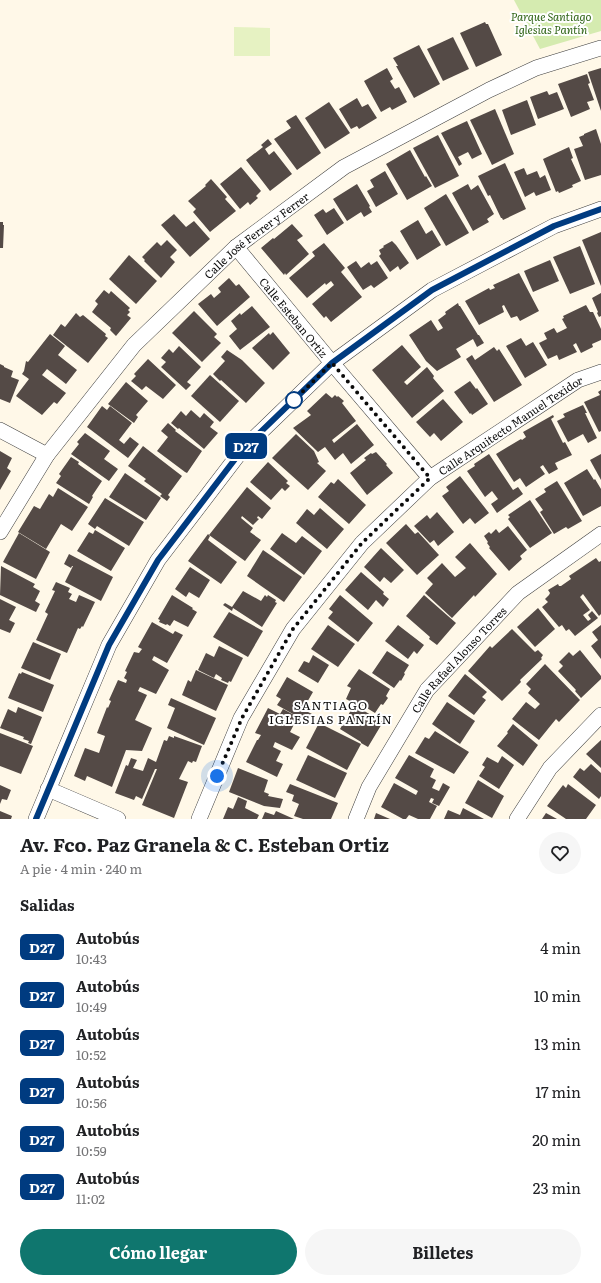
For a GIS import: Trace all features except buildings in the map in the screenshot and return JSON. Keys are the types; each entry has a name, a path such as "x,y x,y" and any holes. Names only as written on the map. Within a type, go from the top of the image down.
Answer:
{"street":[{"name":"Calle José Ferrer y Ferrer","path":"0,532 47,455 134,345 236,247 344,167 489,90 536,68 601,48"},
{"path":"36,819 109,645 158,560 242,450 332,363 432,290 554,226 601,209"},
{"name":"Calle Esteban Ortiz","path":"236,247 430,478"},
{"name":"Calle Arquitecto Manuel Texidor","path":"199,819 242,718 293,629 362,543 430,478 578,380 601,372"},
{"path":"0,430 47,455"},
{"name":"Calle Rafael Alonso Torres","path":"356,819 369,787 427,690 518,593 601,534"},
{"path":"517,819 550,768 601,715"},
{"path":"48,789 118,819"}],"green space":[{"name":"Parque Santiago Iglesias Pantín","path":"514,0 601,0 601,31 540,49"},
{"path":"234,27 270,28 270,56 234,56"}],"bus line":[{"name":"D27","path":"36,819 109,645 158,560 242,450 332,363 432,290 554,226 601,209"}],"district":[{"name":"SANTIAGO IGLESIAS PANTÍN","path":"331,712"}],"route":[{"path":"217,776 242,718 293,629 362,543 430,478 332,363 294,400"}]}
